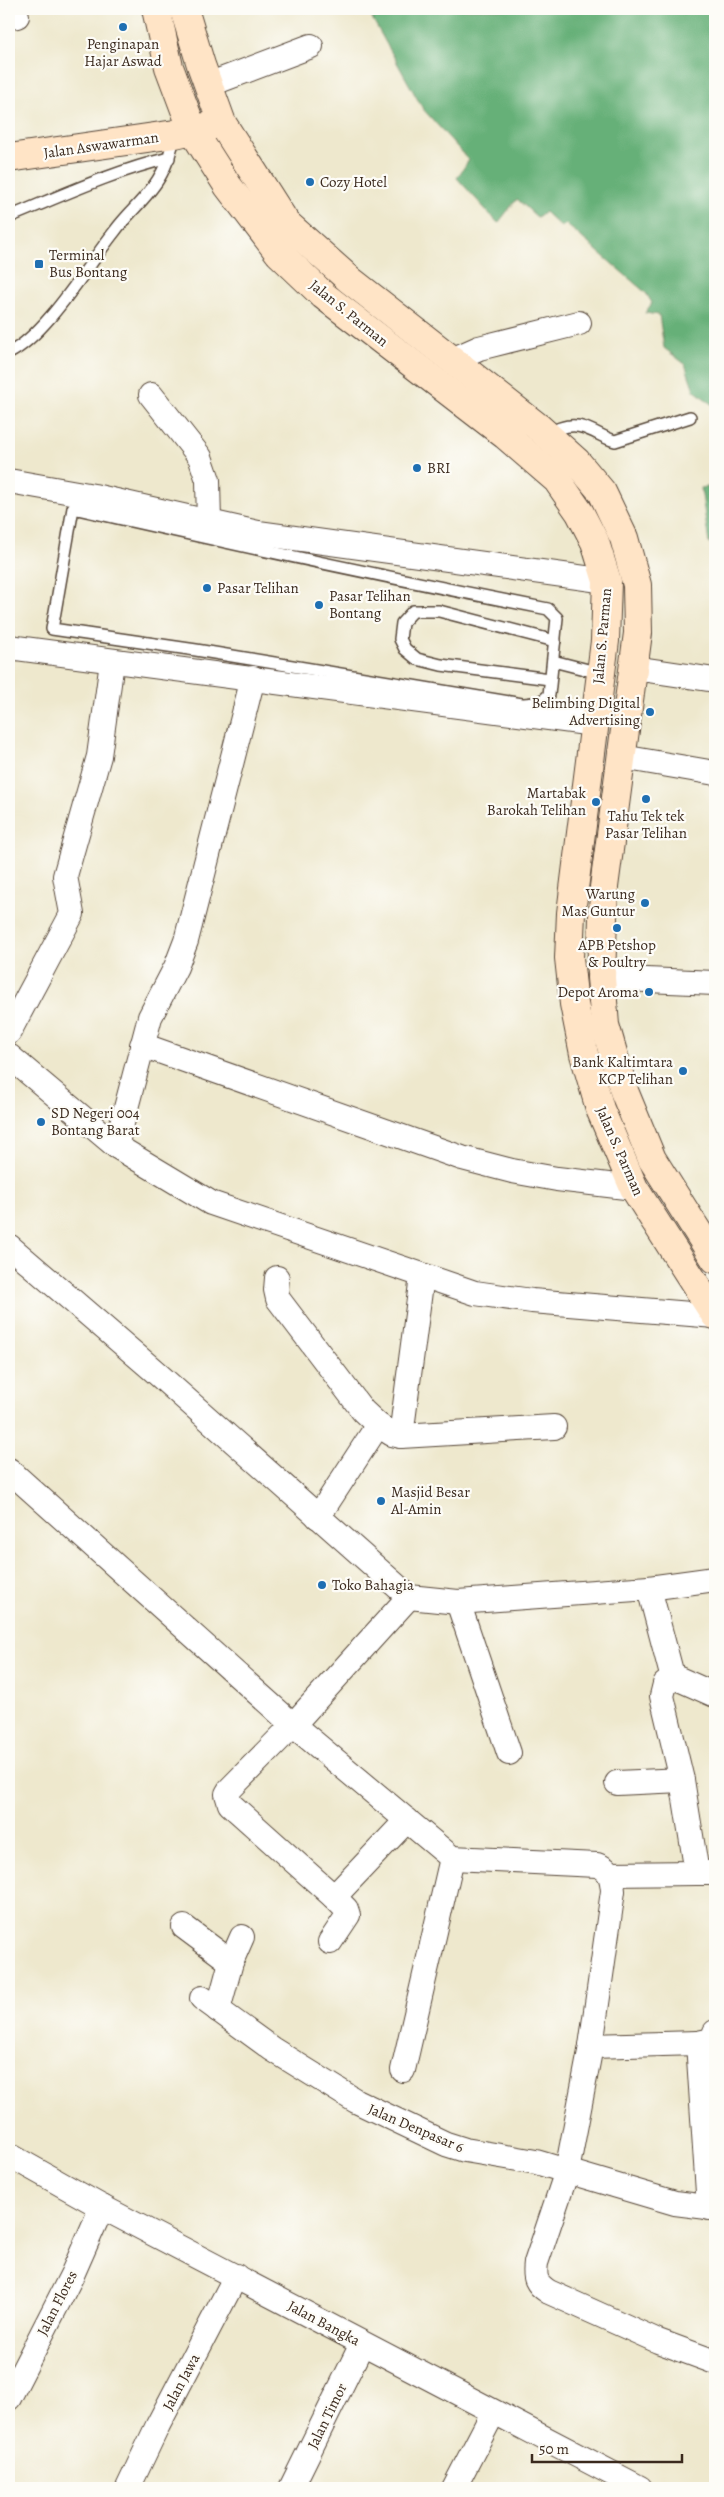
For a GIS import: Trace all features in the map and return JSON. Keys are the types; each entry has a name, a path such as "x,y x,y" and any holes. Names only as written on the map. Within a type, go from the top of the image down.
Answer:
{"main road":[{"name":"Jalan S. Parman","path":"156,9 168,67 179,141 228,186 279,253 323,295 506,435 557,480 580,513 594,542 607,581 605,642 570,913 569,958 574,1004 584,1054 600,1109 634,1188 715,1316"},
{"name":"Jalan S. Parman","path":"184,9 222,122 286,223 350,280 545,434 577,462 602,492 624,538 637,585 638,633 604,887 601,978 605,1025 624,1092 652,1159 715,1259"},
{"name":"Jalan Aswawarman","path":"9,158 179,141 222,122"},
{"path":"599,683 630,698"}],"street":[{"path":"208,85 311,46"},
{"path":"452,360 479,348 579,323"},
{"path":"151,396 200,457 208,480 209,523"},
{"path":"9,481 94,496 209,523 258,532 607,581"},
{"path":"9,647 594,724"},
{"path":"9,1032 70,904 66,872 99,756 112,662"},
{"path":"634,668 715,680"},
{"path":"116,1146 150,1017 176,967 186,941 253,678"},
{"path":"622,758 715,772"},
{"path":"601,978 715,983"},
{"path":"142,1045 462,1158 512,1171 556,1179 634,1188"},
{"path":"9,1056 116,1146 211,1203 475,1293 532,1301 715,1316"},
{"path":"9,1246 409,1596 458,1602 649,1588 715,1579"},
{"path":"400,1436 422,1276"},
{"path":"277,1278 276,1290 278,1299 363,1411 378,1425 392,1434 400,1436 554,1427"},
{"path":"318,1517 378,1425"},
{"path":"9,1470 293,1724 452,1858 597,1865 604,1867 610,1874 613,1891 591,2046 567,2171 536,2264 535,2276 538,2286 658,2341 715,2362"},
{"path":"649,1588 674,1679"},
{"path":"330,1942 348,1915 346,1909 230,1804 228,1799 230,1789 293,1724 409,1596"},
{"path":"458,1602 509,1753"},
{"path":"610,1874 706,1873 662,1696 665,1684 674,1679 679,1679 715,1695"},
{"path":"617,1784 682,1780"},
{"path":"334,1897 406,1820"},
{"path":"403,2070 452,1858"},
{"path":"184,1927 231,1962 242,1937"},
{"name":"Jalan Denpasar 6","path":"231,1962 210,2004 302,2068 356,2101 415,2130 465,2150 536,2162 675,2203 712,2208"},
{"path":"591,2046 707,2037 712,2208"},
{"name":"Jalan Bangka","path":"9,2155 102,2207 236,2276 625,2485"},
{"name":"Jalan Flores","path":"9,2398 72,2275 102,2207"},
{"name":"Jalan Jawa","path":"128,2488 158,2425 236,2276"},
{"name":"Jalan Timor","path":"291,2488 362,2344"},
{"path":"454,2488 493,2413"}],"lane":[{"path":"9,217 151,162 179,141"},
{"path":"9,353 24,345 68,295 116,229 158,180 179,141"},
{"path":"545,434 570,426 587,428 615,441 690,417"},
{"path":"74,508 322,561 371,574 548,609 556,618 555,641 549,695 544,700 522,704 196,650 52,629 74,508"},
{"path":"550,679 441,665 417,659 405,649 400,639 402,623 413,611 439,611 555,641"},
{"path":"553,660 599,683"}],"green space":[{"path":"367,9 715,9 715,407 694,390 685,364 664,348 659,315 645,313 652,303 646,293 566,224 561,227 545,212 537,217 517,199 498,223 457,178 469,160 423,109"},
{"path":"715,486 715,543 709,543 701,488"}],"place":[{"name":"Penginapan Hajar Aswad","path":"123,27"},
{"name":"Cozy Hotel","path":"310,182"},
{"name":"Terminal Bus Bontang","path":"39,264"},
{"name":"BRI","path":"417,468"},
{"name":"Pasar Telihan","path":"207,588"},
{"name":"Pasar Telihan Bontang","path":"319,605"},
{"name":"Belimbing Digital Advertising","path":"650,712"},
{"name":"Tahu Tek tek Pasar Telihan","path":"646,799"},
{"name":"Martabak Barokah Telihan","path":"596,802"},
{"name":"Warung Mas Guntur","path":"645,903"},
{"name":"APB Petshop & Poultry","path":"617,928"},
{"name":"Depot Aroma","path":"649,992"},
{"name":"Bank Kaltimtara KCP Telihan","path":"683,1071"},
{"name":"SD Negeri 004 Bontang Barat","path":"41,1122"},
{"name":"Masjid Besar Al-Amin","path":"381,1501"},
{"name":"Toko Bahagia","path":"322,1585"}]}
